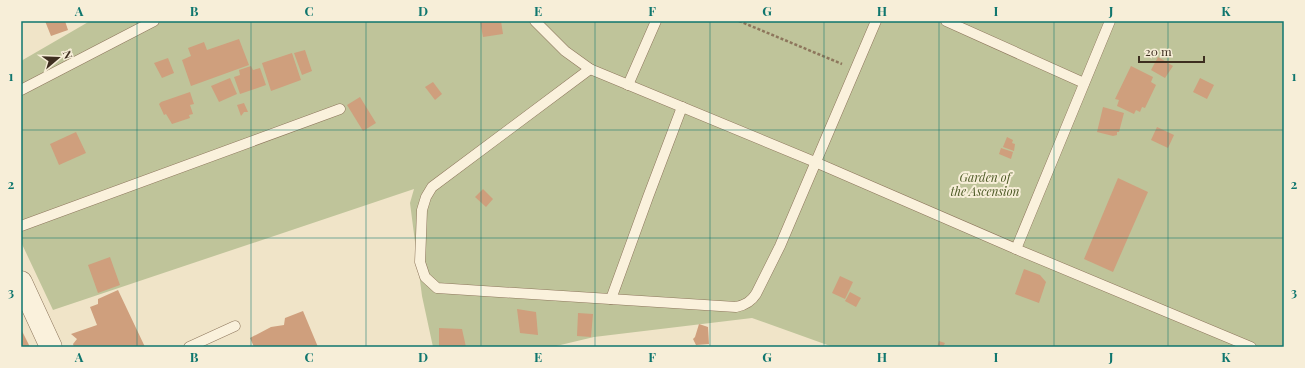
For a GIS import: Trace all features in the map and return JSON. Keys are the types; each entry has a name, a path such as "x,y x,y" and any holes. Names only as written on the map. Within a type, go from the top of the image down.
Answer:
{"street":[{"path":"21,282 51,347"}],"lane":[{"path":"21,90 154,21"},
{"path":"536,21 565,51 590,69 815,162 1016,249 1251,347"},
{"path":"628,85 656,21"},
{"path":"590,69 432,187 426,197 422,210 420,262 425,277 437,288 736,307 747,304 752,300 763,282 780,246 876,21"},
{"path":"946,21 1084,83"},
{"path":"1016,249 1110,21"},
{"path":"611,299 682,107"},
{"path":"21,226 340,109"},
{"path":"188,347 236,326"}],"path":[{"path":"739,21 854,70"}],"green space":[{"name":"Garden of the Ascension","path":"90,21 1284,21 1284,347 833,347 752,318 594,337 552,347 433,347 422,296 410,203 414,189 53,310 21,242 21,61"}],"building":[{"path":"45,21 65,21 68,30 51,36"},
{"path":"480,21 501,21 503,34 483,37"},
{"path":"239,39 249,65 191,86 182,60 191,56 188,48 204,42 207,50"},
{"path":"305,50 312,71 302,75 294,53"},
{"path":"292,53 301,80 271,91 262,63"},
{"path":"1158,57 1173,66 1165,78 1151,70"},
{"path":"168,58 174,73 162,78 154,63"},
{"path":"251,66 253,70 260,68 266,85 240,94 234,77 240,75 239,70"},
{"path":"1131,66 1153,77 1151,82 1156,85 1145,108 1142,107 1140,112 1136,110 1134,114 1117,106 1119,100 1115,99"},
{"path":"230,78 237,94 219,102 211,86"},
{"path":"1200,78 1214,85 1207,99 1193,92"},
{"path":"433,82 442,94 435,100 425,87"},
{"path":"190,92 194,104 190,105 193,114 189,115 190,118 172,124 166,114 164,115 159,104"},
{"path":"360,97 376,123 363,131 347,105"},
{"path":"244,103 248,112 244,112 241,116 237,105"},
{"path":"1103,107 1124,113 1117,135 1113,136 1097,132"},
{"path":"1157,127 1174,135 1168,148 1151,140"},
{"path":"76,132 86,153 59,165 50,144"},
{"path":"1007,137 1013,140 1012,143 1015,144 1014,151 1003,147"},
{"path":"1001,148 1013,152 1011,159 999,154"},
{"path":"1118,178 1148,192 1113,272 1084,259"},
{"path":"483,189 493,199 486,207 475,197"},
{"path":"110,257 120,285 98,293 88,265"},
{"path":"1024,269 1040,275 1046,282 1039,303 1015,294"},
{"path":"840,276 853,282 845,299 832,293"},
{"path":"118,290 145,347 74,347 73,344 77,339 71,334 97,325 90,307 98,304 98,299"},
{"path":"850,292 861,298 856,307 845,301"},
{"path":"517,309 536,312 538,335 520,333"},
{"path":"303,311 318,347 254,347 250,338 271,327 284,325 285,318"},
{"path":"578,313 593,314 591,337 577,336"},
{"path":"699,324 708,327 709,344 696,345 693,339"},
{"path":"439,328 462,329 466,347 439,347"},
{"path":"21,329 30,347 21,347"},
{"path":"939,341 945,343 943,347 937,347"}]}
